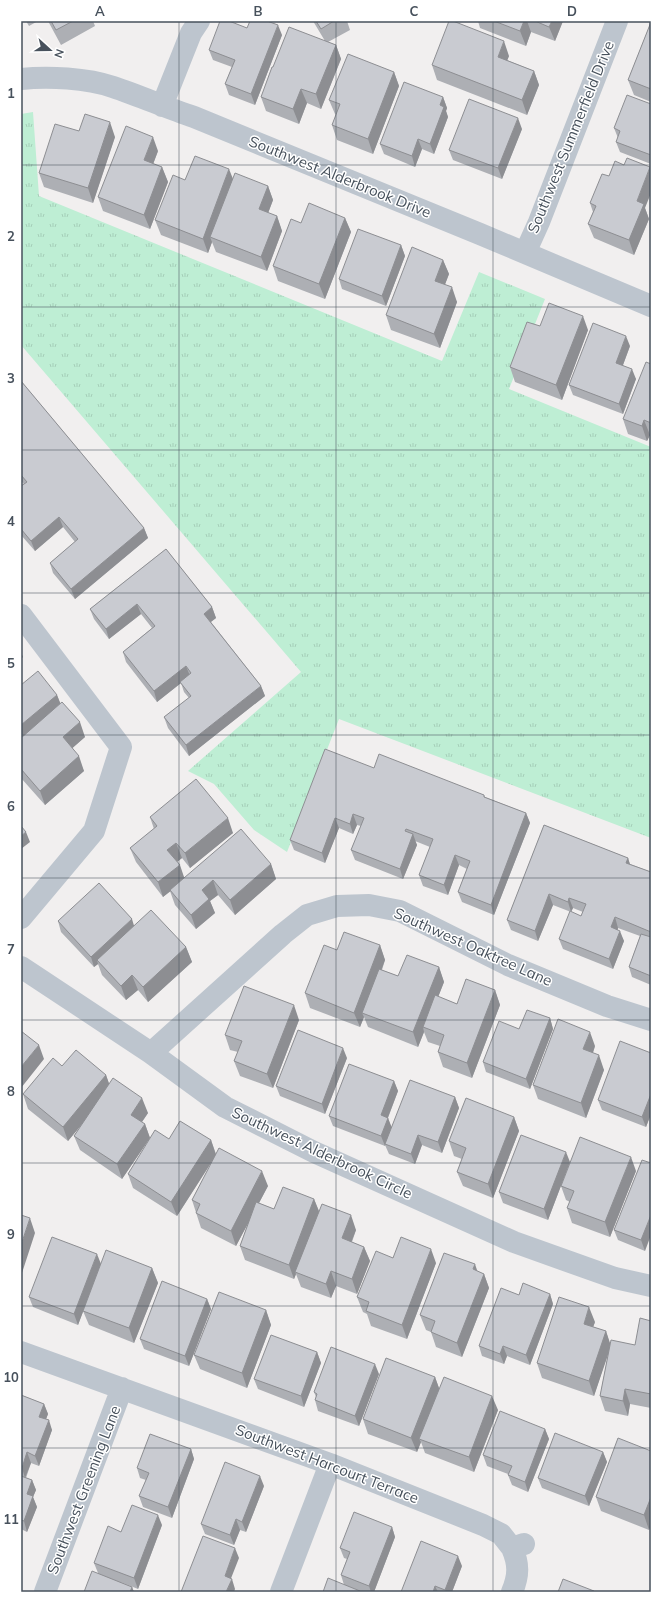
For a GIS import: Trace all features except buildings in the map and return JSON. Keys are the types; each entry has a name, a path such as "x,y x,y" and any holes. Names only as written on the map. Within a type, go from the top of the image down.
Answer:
{"street":[{"path":"162,106 191,33 199,21"},
{"name":"Southwest Summerfield Drive","path":"525,253 539,222 617,21"},
{"name":"Southwest Alderbrook Drive","path":"21,79 34,77 84,80 112,86 194,117 651,306"},
{"path":"21,615 121,747 94,831 21,918"},
{"name":"Southwest Oaktree Lane","path":"151,1053 283,934 307,915 337,906 369,905 400,911 508,965 607,1006 651,1020"},
{"name":"Southwest Alderbrook Circle","path":"21,967 151,1053 225,1107 314,1152 514,1242 615,1278 651,1286"},
{"name":"Southwest Harcourt Terrace","path":"21,1352 330,1464 483,1525 501,1534 518,1546 517,1580 512,1592"},
{"name":"Southwest Greening Lane","path":"46,1592 122,1388"},
{"path":"281,1592 330,1464"}],"green space":[{"path":"33,112 39,196 442,361 479,272 545,299 509,389 651,447 651,838 339,719 287,852 254,830 214,784 188,771 301,672 21,345 21,114"}]}
